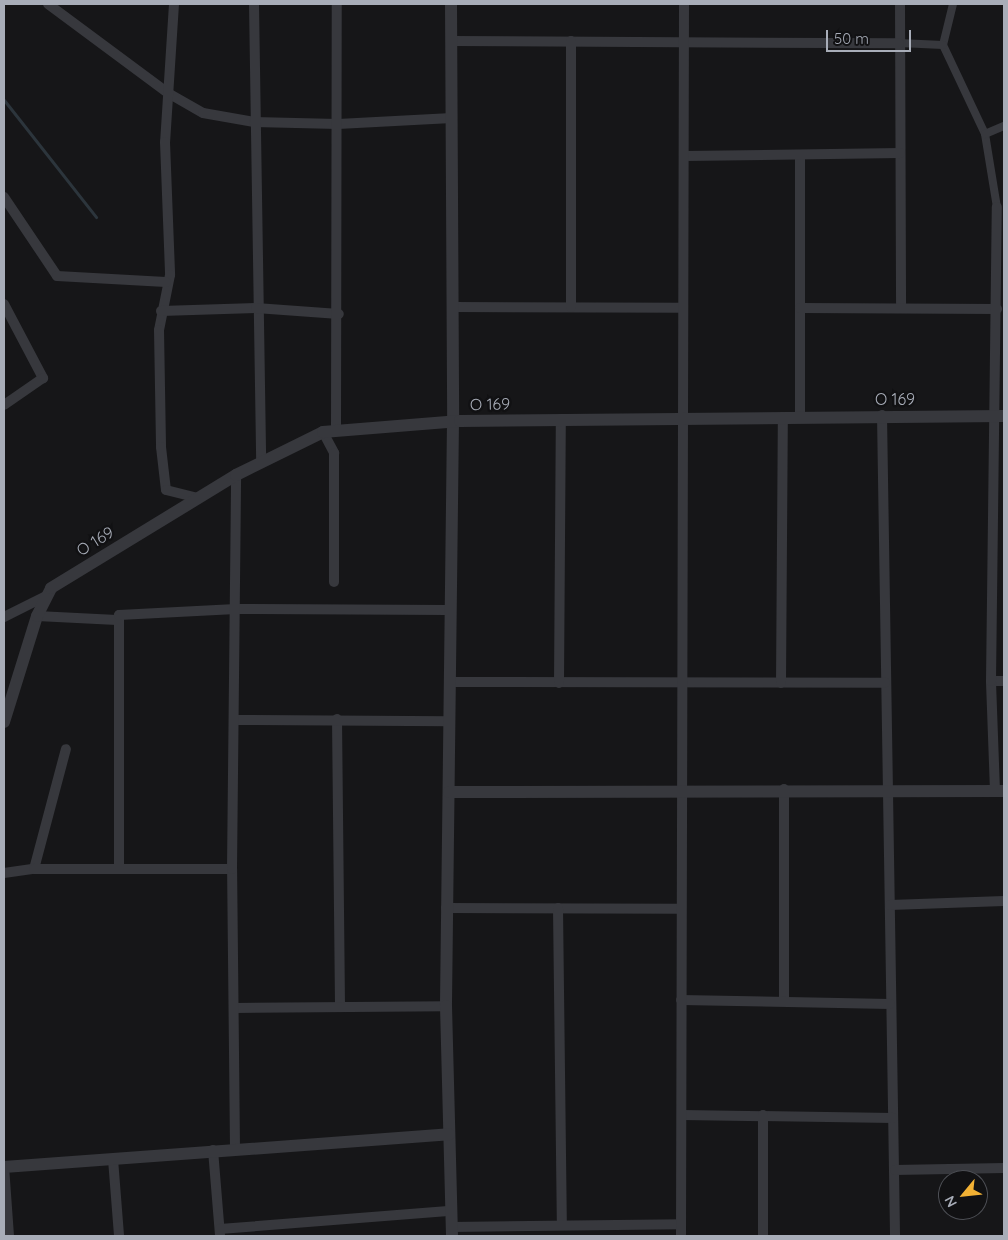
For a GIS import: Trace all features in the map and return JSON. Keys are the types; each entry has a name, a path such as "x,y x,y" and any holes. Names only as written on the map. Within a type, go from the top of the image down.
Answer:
{"street":[{"path":"48,4 168,93 203,113 254,122 338,124 452,118"},
{"path":"174,4 168,93 166,282 161,311 164,484 169,493 197,498"},
{"path":"254,4 256,308 261,462"},
{"path":"334,582 334,453 330,430 339,314 337,4"},
{"path":"451,4 453,421 448,610 449,792 446,908 446,1006 451,1232 562,1225 681,1224"},
{"path":"681,1236 682,1115 679,908 681,419 686,42 684,4"},
{"path":"900,4 901,308"},
{"path":"449,792 784,789 887,792 1000,792 992,681 1001,416 997,309 998,207 985,134 943,45 953,4"},
{"path":"451,41 899,43 943,45"},
{"path":"571,41 571,306"},
{"path":"985,134 1004,126"},
{"path":"685,156 900,153"},
{"path":"800,155 800,416"},
{"path":"4,197 57,276 166,282"},
{"path":"4,304 43,378 4,405"},
{"path":"453,307 571,306 683,308"},
{"path":"161,311 256,308 339,314"},
{"path":"800,308 997,309"},
{"path":"882,415 890,1004 896,1236"},
{"name":"O 169","path":"4,722 37,616 44,597 51,588 236,475 330,430 453,421 882,415 1001,416"},
{"path":"781,683 782,417"},
{"path":"559,683 560,419"},
{"path":"236,475 232,869 236,1148"},
{"path":"4,617 44,597"},
{"path":"119,868 116,620 124,612 236,609 448,610"},
{"path":"37,616 116,620"},
{"path":"992,681 1004,681"},
{"path":"449,682 680,684 885,682"},
{"path":"234,720 336,718 449,721"},
{"path":"336,718 340,1007"},
{"path":"34,869 66,749"},
{"path":"784,789 784,1000"},
{"path":"4,874 34,869 232,869"},
{"path":"890,905 1004,901"},
{"path":"446,908 679,908"},
{"path":"558,908 562,1225"},
{"path":"681,1000 784,1000 890,1004"},
{"path":"234,1008 446,1006"},
{"path":"682,1115 893,1118"},
{"path":"763,1115 763,1236"},
{"path":"9,1236 4,1166 113,1160 236,1148 449,1134"},
{"path":"213,1150 220,1233 451,1211"},
{"path":"113,1160 119,1236"},
{"path":"895,1170 1004,1168"}],"waterway":[{"path":"4,100 96,217"}]}
